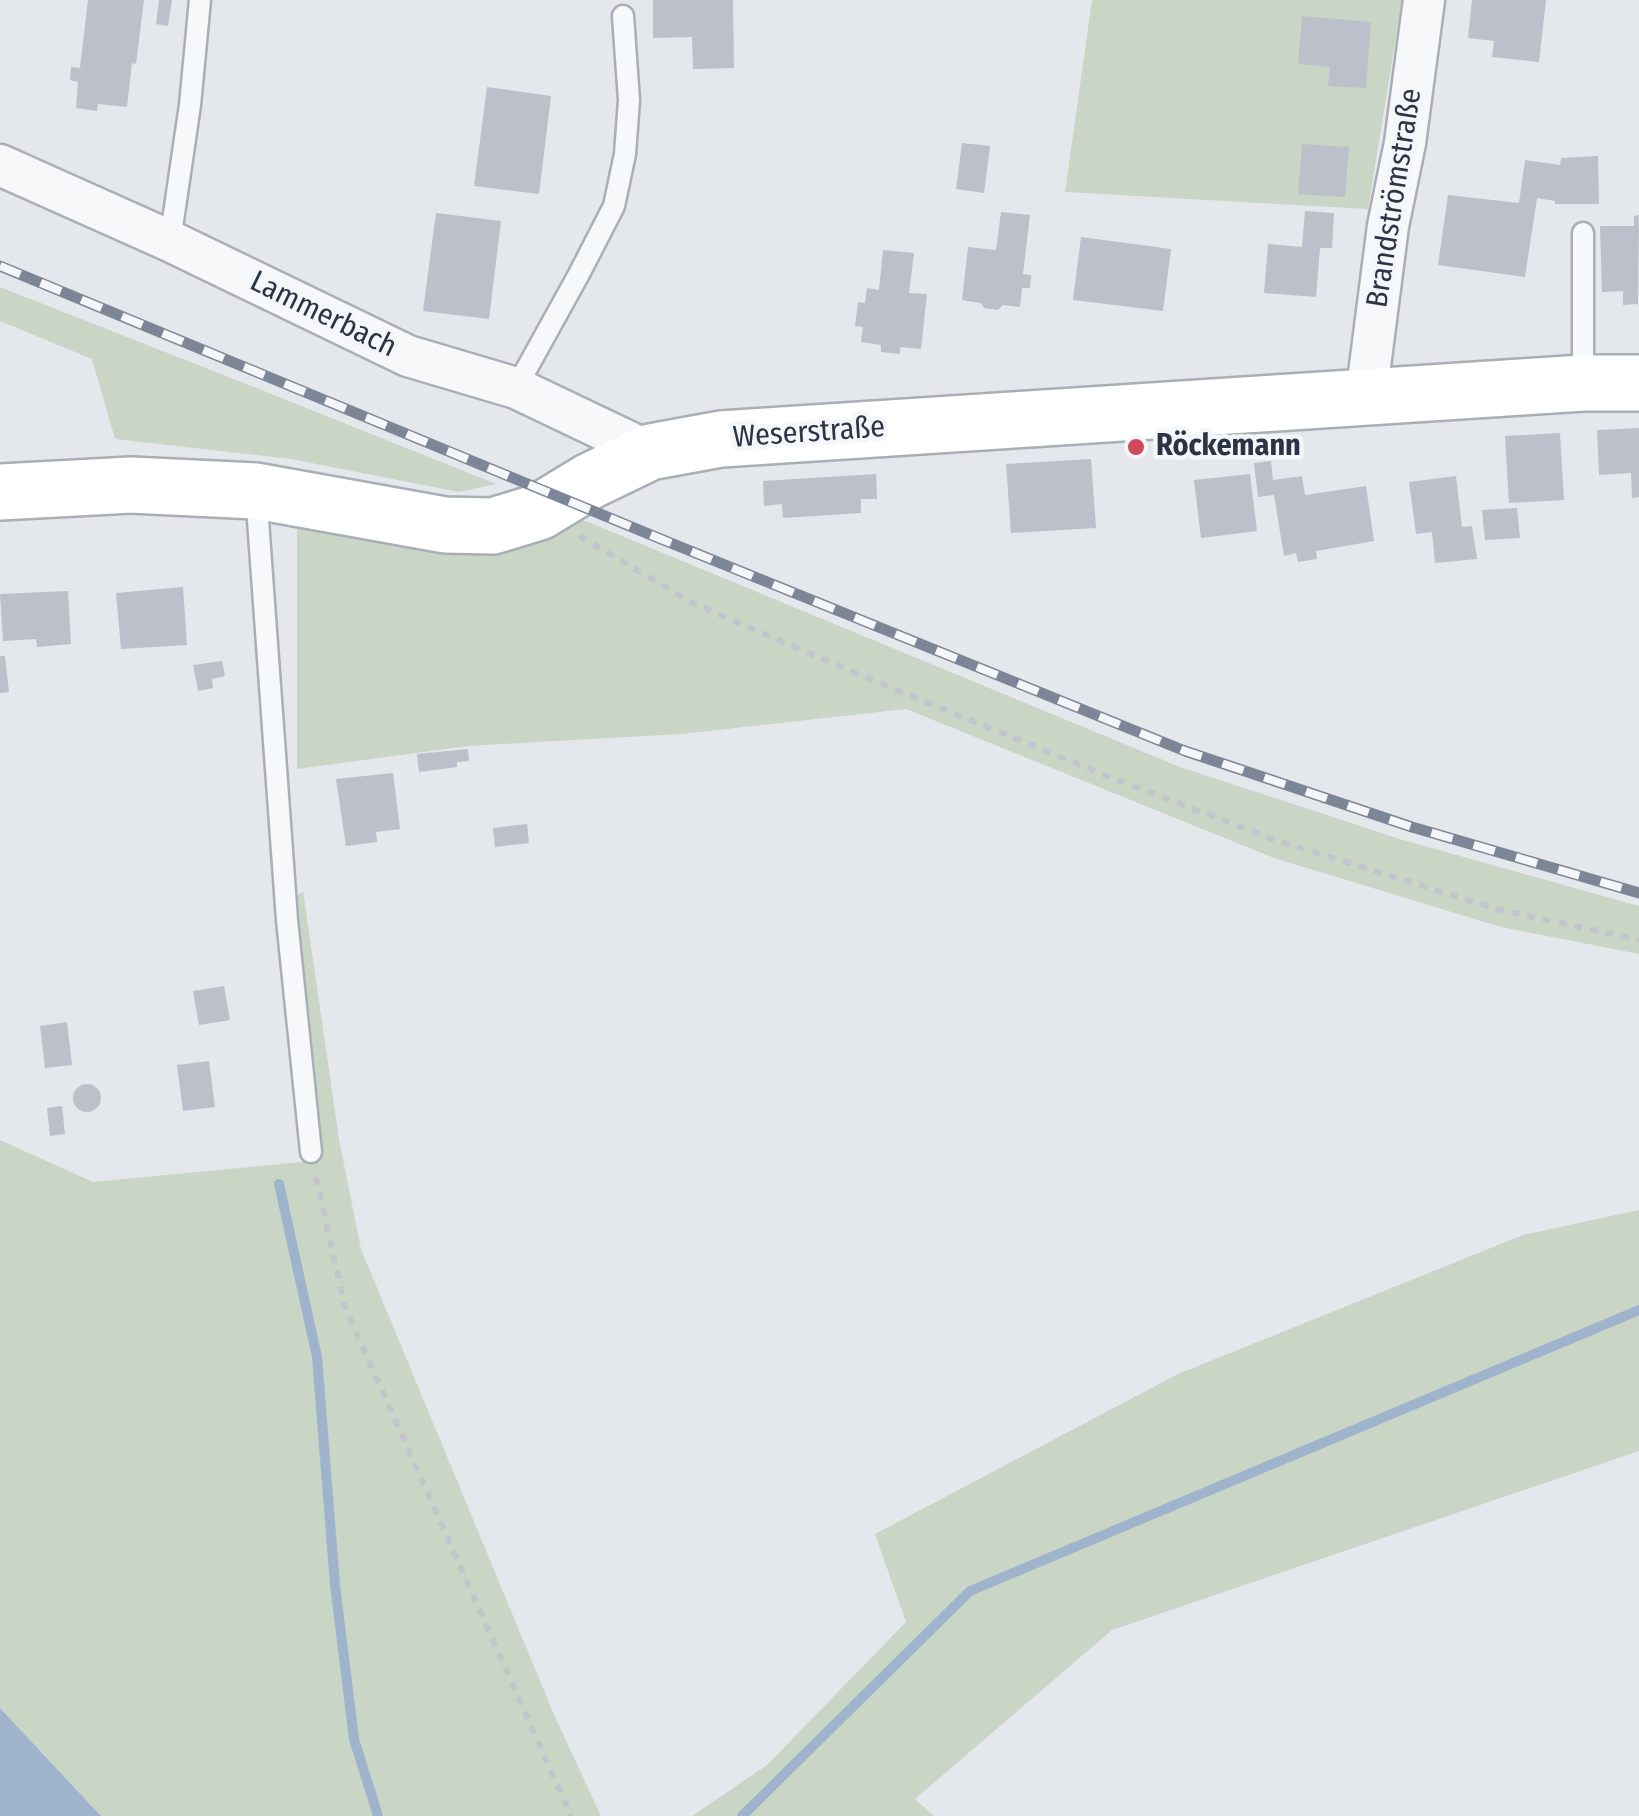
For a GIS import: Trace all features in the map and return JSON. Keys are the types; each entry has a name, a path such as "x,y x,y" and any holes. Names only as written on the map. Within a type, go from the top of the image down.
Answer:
{"main road":[{"name":"Weserstraße","path":"0,492 131,485 256,491 445,525 493,526 540,512 590,481 650,452 721,439 1583,382 1639,383"}],"street":[{"name":"Brandströmstraße","path":"1366,397 1424,0"},
{"name":"Lammerbach","path":"0,164 408,356 516,388 650,452"}],"lane":[{"path":"170,241 190,105 200,0"},
{"path":"516,388 614,206 625,154 628,100 623,16"},
{"path":"1583,233 1583,382"},
{"path":"256,491 286,920 311,1152"}],"path":[{"path":"540,512 693,603 1106,776 1275,840 1497,909 1639,940"},
{"path":"311,1152 345,1307 570,1816"}],"green space":[{"path":"1092,0 1402,0 1368,209 1065,192"},
{"path":"0,287 496,484 459,492 291,459 115,439 92,359 0,321"},
{"path":"576,517 1180,767 1403,840 1639,906 1639,954 1501,927 1274,858 906,709 682,734 468,746 297,769 297,518 468,553 499,551"},
{"path":"303,891 339,1139 361,1249 555,1717 601,1816 101,1816 0,1708 0,1140 93,1182 302,1162 288,903"},
{"path":"1639,1210 1639,1451 1112,1630 915,1799 934,1816 692,1816 767,1765 906,1622 875,1534 1178,1374 1523,1235"}],"water":[{"path":"0,1708 101,1816 0,1816"}],"building":[{"path":"88,0 144,0 127,107 98,104 97,111 76,108 78,82 70,80 71,67 80,68"},
{"path":"159,0 172,0 168,26 156,24"},
{"path":"653,0 733,0 734,68 693,69 692,37 653,38"},
{"path":"1472,0 1546,0 1539,62 1492,57 1494,41 1468,38"},
{"path":"1302,16 1371,22 1366,88 1328,86 1330,67 1298,64"},
{"path":"487,87 551,96 539,194 474,186"},
{"path":"962,143 990,146 984,193 956,189"},
{"path":"1302,144 1349,147 1345,197 1298,194"},
{"path":"1598,156 1599,204 1555,204 1537,198 1525,277 1438,265 1448,195 1519,203 1525,160 1560,165 1561,158"},
{"path":"1305,211 1334,213 1332,248 1320,248 1316,297 1264,293 1268,244 1302,247"},
{"path":"1001,212 1030,215 1023,274 1031,275 1030,288 1022,288 1020,307 1003,305 998,310 962,300 968,247 996,250"},
{"path":"436,213 501,221 489,319 423,311"},
{"path":"1639,215 1638,304 1623,305 1623,291 1602,292 1600,226 1634,226 1634,216"},
{"path":"1081,237 1171,249 1163,311 1073,300"},
{"path":"883,250 914,253 909,293 927,294 921,349 900,347 900,354 881,352 881,345 861,342 863,327 855,326 858,302 865,303 867,288 879,290"},
{"path":"1639,428 1639,497 1632,498 1631,473 1599,475 1597,430"},
{"path":"1560,433 1564,500 1509,503 1505,436"},
{"path":"1091,459 1096,528 1011,533 1006,464"},
{"path":"1271,461 1273,480 1302,476 1305,495 1366,486 1374,541 1316,551 1317,559 1298,562 1296,553 1284,556 1274,495 1258,497 1254,463"},
{"path":"876,474 877,499 861,499 861,513 783,518 782,504 764,506 763,481"},
{"path":"1250,474 1257,531 1201,538 1194,480"},
{"path":"1456,476 1462,527 1472,526 1477,559 1435,563 1432,532 1416,534 1409,482"},
{"path":"1517,508 1520,538 1485,540 1482,510"},
{"path":"183,587 187,645 121,649 116,593"},
{"path":"68,591 71,644 37,647 36,639 3,641 0,594"},
{"path":"0,656 5,656 9,692 0,693"},
{"path":"222,661 225,676 212,679 213,688 198,691 193,665"},
{"path":"468,749 469,761 457,762 457,767 419,772 417,754"},
{"path":"393,773 400,829 376,832 377,842 346,846 336,779"},
{"path":"527,824 529,843 495,847 493,828"},
{"path":"224,986 230,1020 199,1025 193,991"},
{"path":"67,1022 72,1065 45,1068 40,1026"},
{"path":"209,1061 215,1107 183,1111 177,1065"},
{"path":"87,1084 97,1088 101,1098 97,1108 87,1112 77,1108 73,1098 77,1088"},
{"path":"62,1106 65,1134 50,1136 47,1108"}],"waterway":[{"path":"279,1184 317,1357 335,1585 354,1739 378,1816"},
{"path":"742,1816 970,1591 1639,1310"}],"railway":[{"path":"0,266 1185,751 1412,827 1639,893"}],"place":[{"name":"Röckemann","path":"1136,447"}]}
